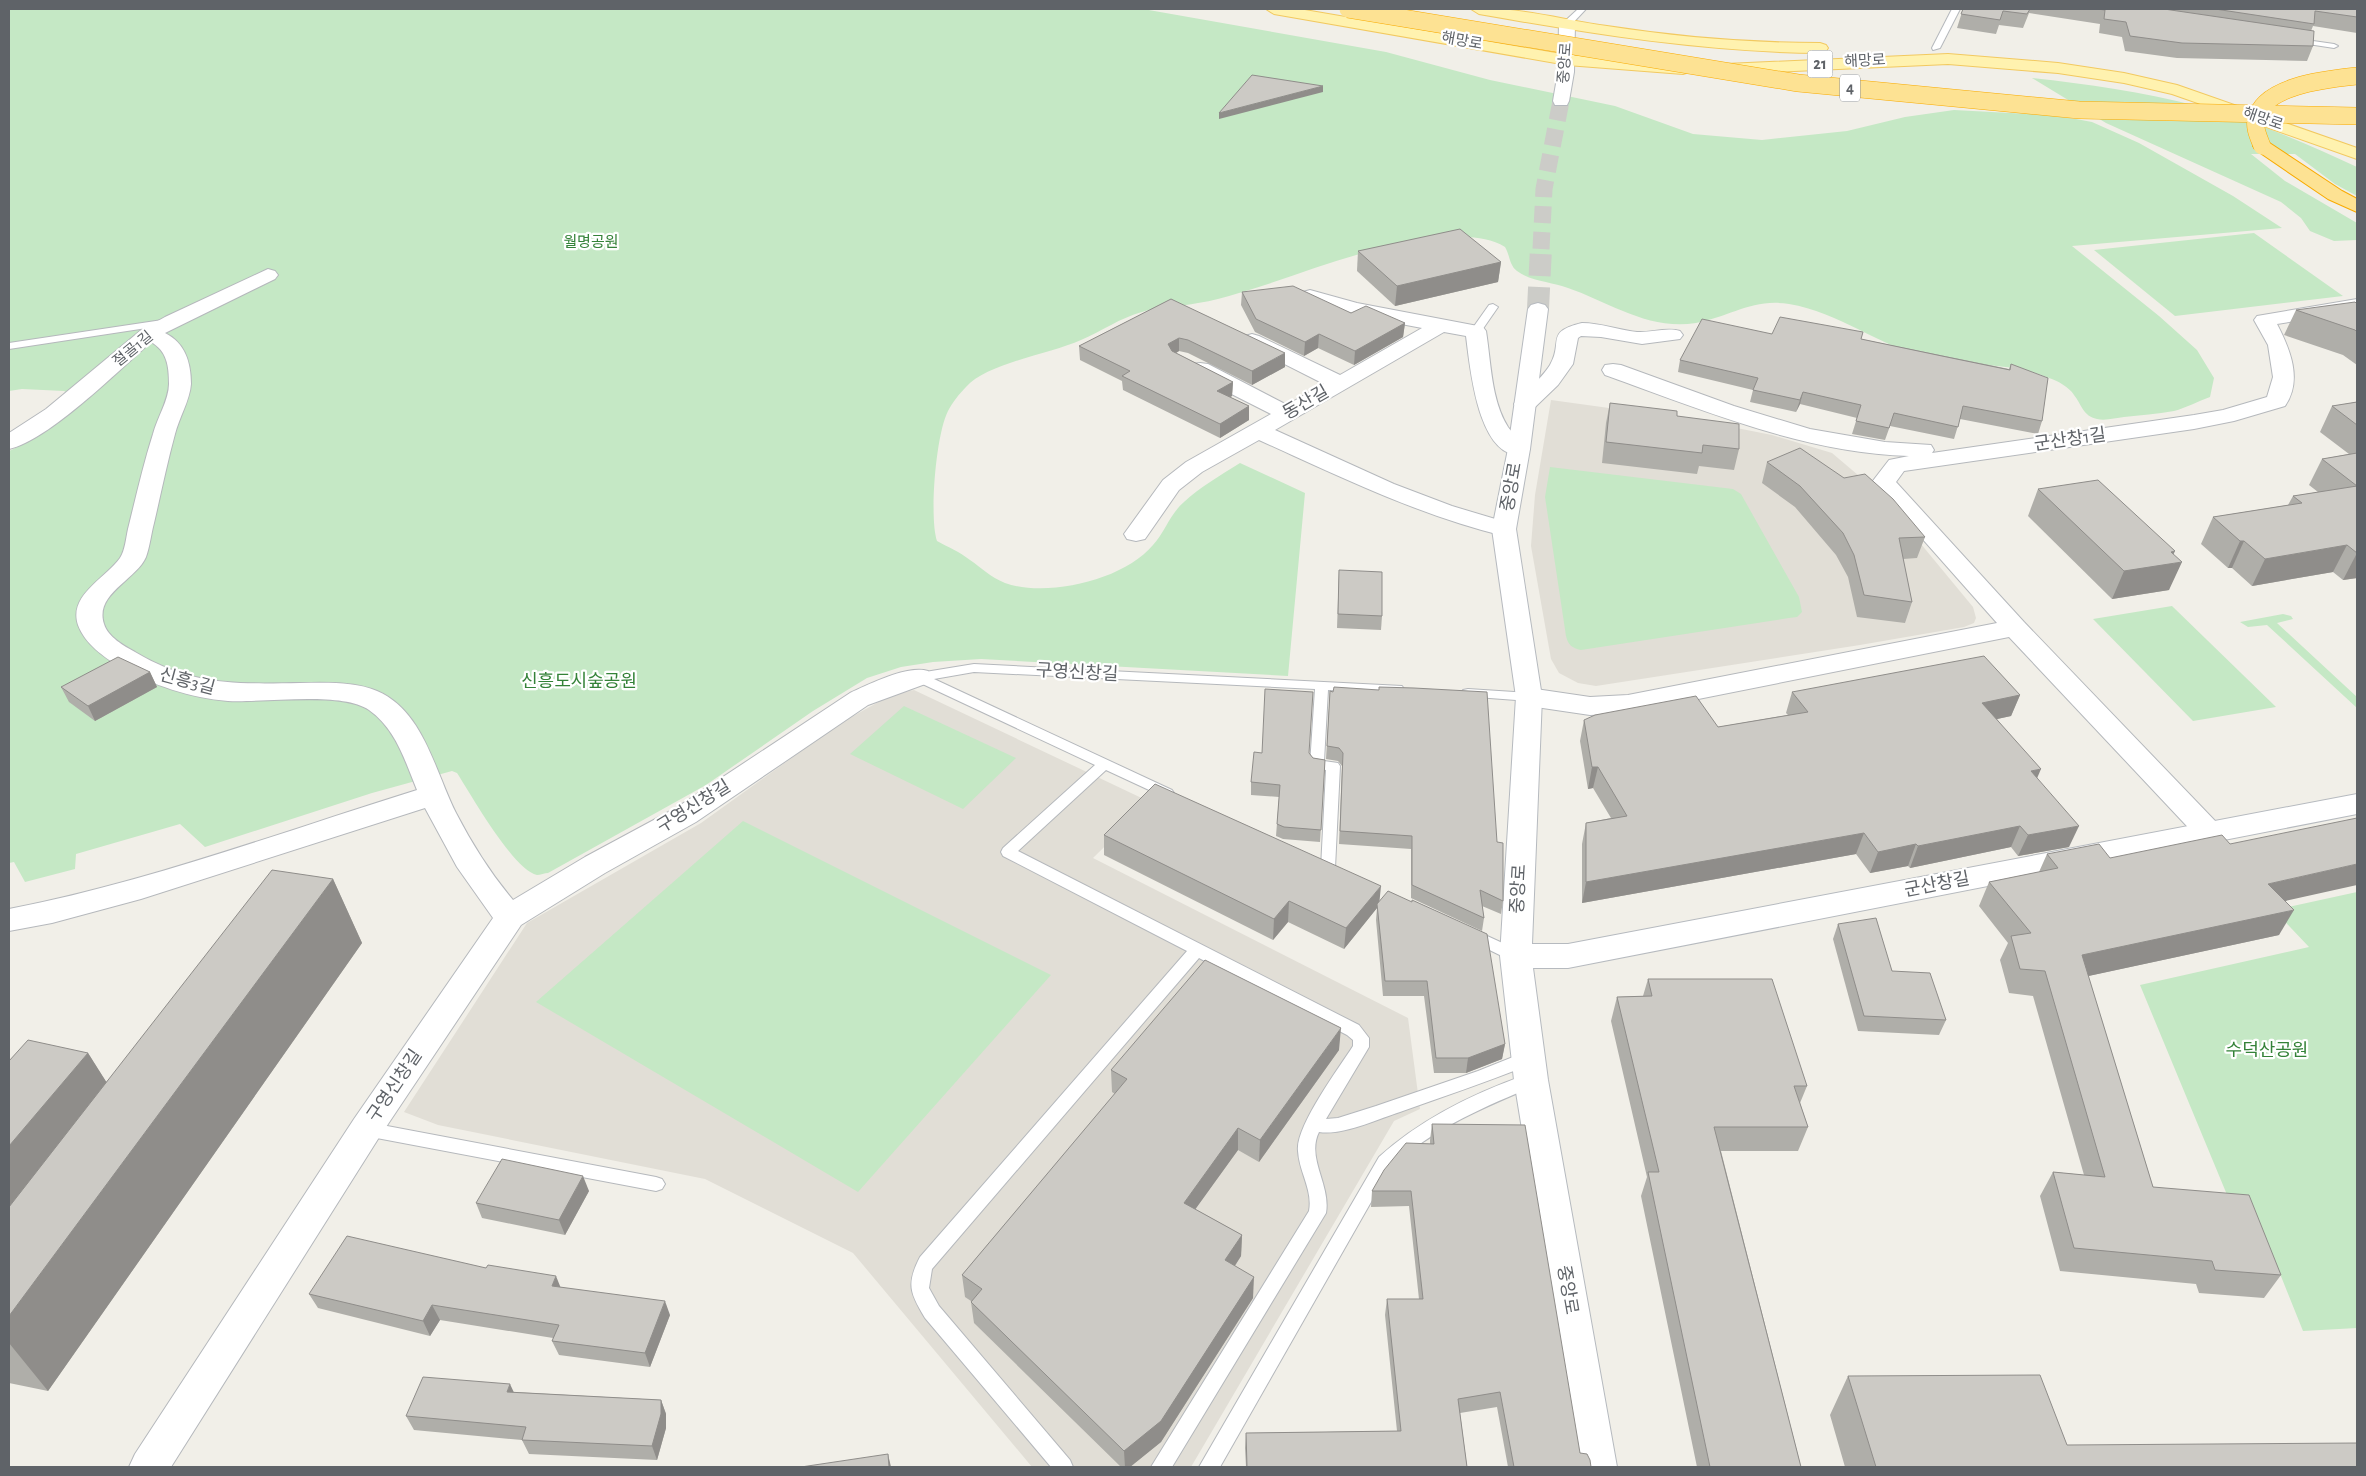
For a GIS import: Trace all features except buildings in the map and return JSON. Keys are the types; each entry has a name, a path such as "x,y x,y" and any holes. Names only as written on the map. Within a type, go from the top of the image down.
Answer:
{"highway":[{"name":"4","path":"1348,9 1817,85 2079,110 2357,116"},
{"name":"4","path":"1409,9 1664,52 1941,90 2157,103 2357,105"},
{"path":"2357,76 2312,82 2268,100 2259,109 2256,120 2262,146 2335,195 2357,206"}],"main road":[{"name":"해망로","path":"1274,9 1567,60 1679,69 1756,69 1829,63 1948,58 2058,68 2124,78 2177,90 2307,134 2357,154"},
{"path":"1422,34 1497,35 1508,30 1507,22 1472,9"},
{"name":"해망로","path":"1478,9 1672,40 1742,46 1936,48 1999,51 2088,60 2151,71 2225,90"},
{"name":"해망로","path":"2250,98 2349,133"}],"street":[{"name":"중앙로","path":"1561,101 1567,60 1567,24"},
{"name":"절골1길","path":"9,442 27,433 54,414 147,335 268,275"},
{"path":"1310,296 1354,309 1476,331 1490,417 1499,432 1519,448"},
{"name":"군산창1길","path":"2015,628 1884,482 1896,465 2194,422 2226,416 2277,401 2284,377 2278,345 2264,320 2357,305"},
{"name":"중앙로","path":"1538,309 1519,448 1504,529 1530,697 1516,956 1529,1069 1597,1467"},
{"name":"동산길","path":"1258,431 1441,325"},
{"path":"1525,404 1550,380 1562,364 1568,334 1571,331 1585,328 1638,338 1673,335"},
{"path":"1235,332 1340,383"},
{"name":"신흥3길","path":"147,335 159,338 170,345 178,361 180,386 164,433 133,558 124,571 102,591 91,605 88,621 100,640 119,655 150,672 180,682 226,692 342,692 366,696 377,702 403,728 433,795 478,876 510,917"},
{"path":"1180,359 1287,414"},
{"path":"1613,370 1797,432 1864,446 1901,451 1938,449 2072,431 2113,434"},
{"path":"1136,534 1171,485 1194,467 1258,431"},
{"name":"동산길","path":"1258,431 1386,489 1444,511 1504,529"},
{"path":"1530,697 1590,706 1628,704 2015,628 2209,832"},
{"name":"구영신창길","path":"150,1467 366,1129 510,917 595,865 686,815 859,699 919,677"},
{"path":"9,920 52,912 141,888 433,795"},
{"name":"군산창길","path":"1516,956 1568,956 2357,804"}],"lane":[{"path":"1567,24 1582,9"},
{"path":"1936,48 1956,9"},
{"path":"2285,39 2334,46"},
{"path":"1476,331 1493,307"},
{"path":"9,346 172,321"},
{"name":"구영신창길","path":"919,677 974,668 1413,690"},
{"path":"919,677 1176,797"},
{"path":"1310,860 1333,871 1333,766 1317,765 1322,686"},
{"path":"1451,692 1530,697"},
{"path":"1104,764 1008,852 1353,1030 1361,1038 1361,1047 1315,1124 1306,1143 1308,1162 1320,1203 1317,1213 1161,1467"},
{"path":"1462,931 1516,956"},
{"path":"1063,1467 932,1312 919,1292 919,1275 926,1263 1197,950"},
{"path":"1315,1124 1325,1126 1338,1125 1484,1076 1529,1069"},
{"path":"1209,1467 1385,1162 1402,1145 1435,1123 1529,1069"},
{"path":"366,1129 656,1184"}],"shaded area":[{"path":"1551,400 1696,420 1772,435 1832,453 1878,492 1973,607 1976,618 1974,623 1964,627 1860,645 1596,686 1578,683 1559,673 1551,659 1531,546 1535,495"},
{"path":"914,690 1150,802 1093,858 1408,1018 1420,1109 1394,1121 1191,1467 1032,1467 853,1253 705,1179 438,1125 404,1112 527,923 701,823 839,724 891,695"}],"green space":[{"name":"월명공원","path":"9,9 1143,9 1386,52 1490,80 1615,106 1693,134 1762,140 1847,131 1905,117 1954,110 2048,115 2092,122 2139,143 2233,196 2282,228 2072,246 2159,316 2197,350 2214,378 2210,397 2183,408 2168,412 2107,420 2092,418 2083,410 2069,389 2049,378 2019,369 1943,361 1910,353 1825,314 1789,304 1776,303 1752,306 1696,323 1662,323 1646,319 1568,288 1522,274 1512,266 1505,247 1494,242 1469,237 1443,238 1362,253 1224,297 1142,312 1068,345 1003,365 976,379 961,392 948,411 937,456 934,514 937,541 962,554 990,575 1005,583 1022,587 1042,588 1084,583 1124,568 1140,557 1157,540 1175,512 1184,502 1204,486 1240,463 1305,493 1288,676 981,659 933,662 901,667 867,678 813,711 706,785 548,873 538,875 527,870 505,846 457,773 452,771 372,793 205,847 180,824 76,854 75,869 25,882 14,862 9,863 9,451 48,430 81,401 64,391 22,389 9,391"},
{"path":"2032,78 2115,89 2197,106 2238,118 2278,133 2357,167 2357,196 2335,184 2295,154 2251,154 2285,181 2357,223 2357,240 2334,241 2310,231 2301,218 2281,202 2106,123"},
{"path":"2254,233 2343,296 2175,316 2094,250"},
{"path":"1550,467 1733,489 1741,494 1799,597 1802,612 1797,617 1581,650 1573,647 1569,644 1566,636 1545,497"},
{"path":"2172,606 2276,707 2193,721 2093,619"},
{"path":"2283,614 2291,616 2293,619 2277,623 2357,697 2357,708 2267,625 2248,627 2240,622"},
{"path":"904,706 1016,758 963,809 850,754"},
{"path":"743,821 1051,975 858,1192 536,1002"},
{"name":"수덕산공원","path":"2357,892 2357,1328 2303,1331 2252,1204 2230,1202 2140,985 2309,947 2274,910"}],"tunnel":[{"path":"1541,249 1544,189 1561,101"},
{"path":"1538,309 1541,248"}],"park label":[{"name":"신흥도시숲공원","path":"579,682"}]}
